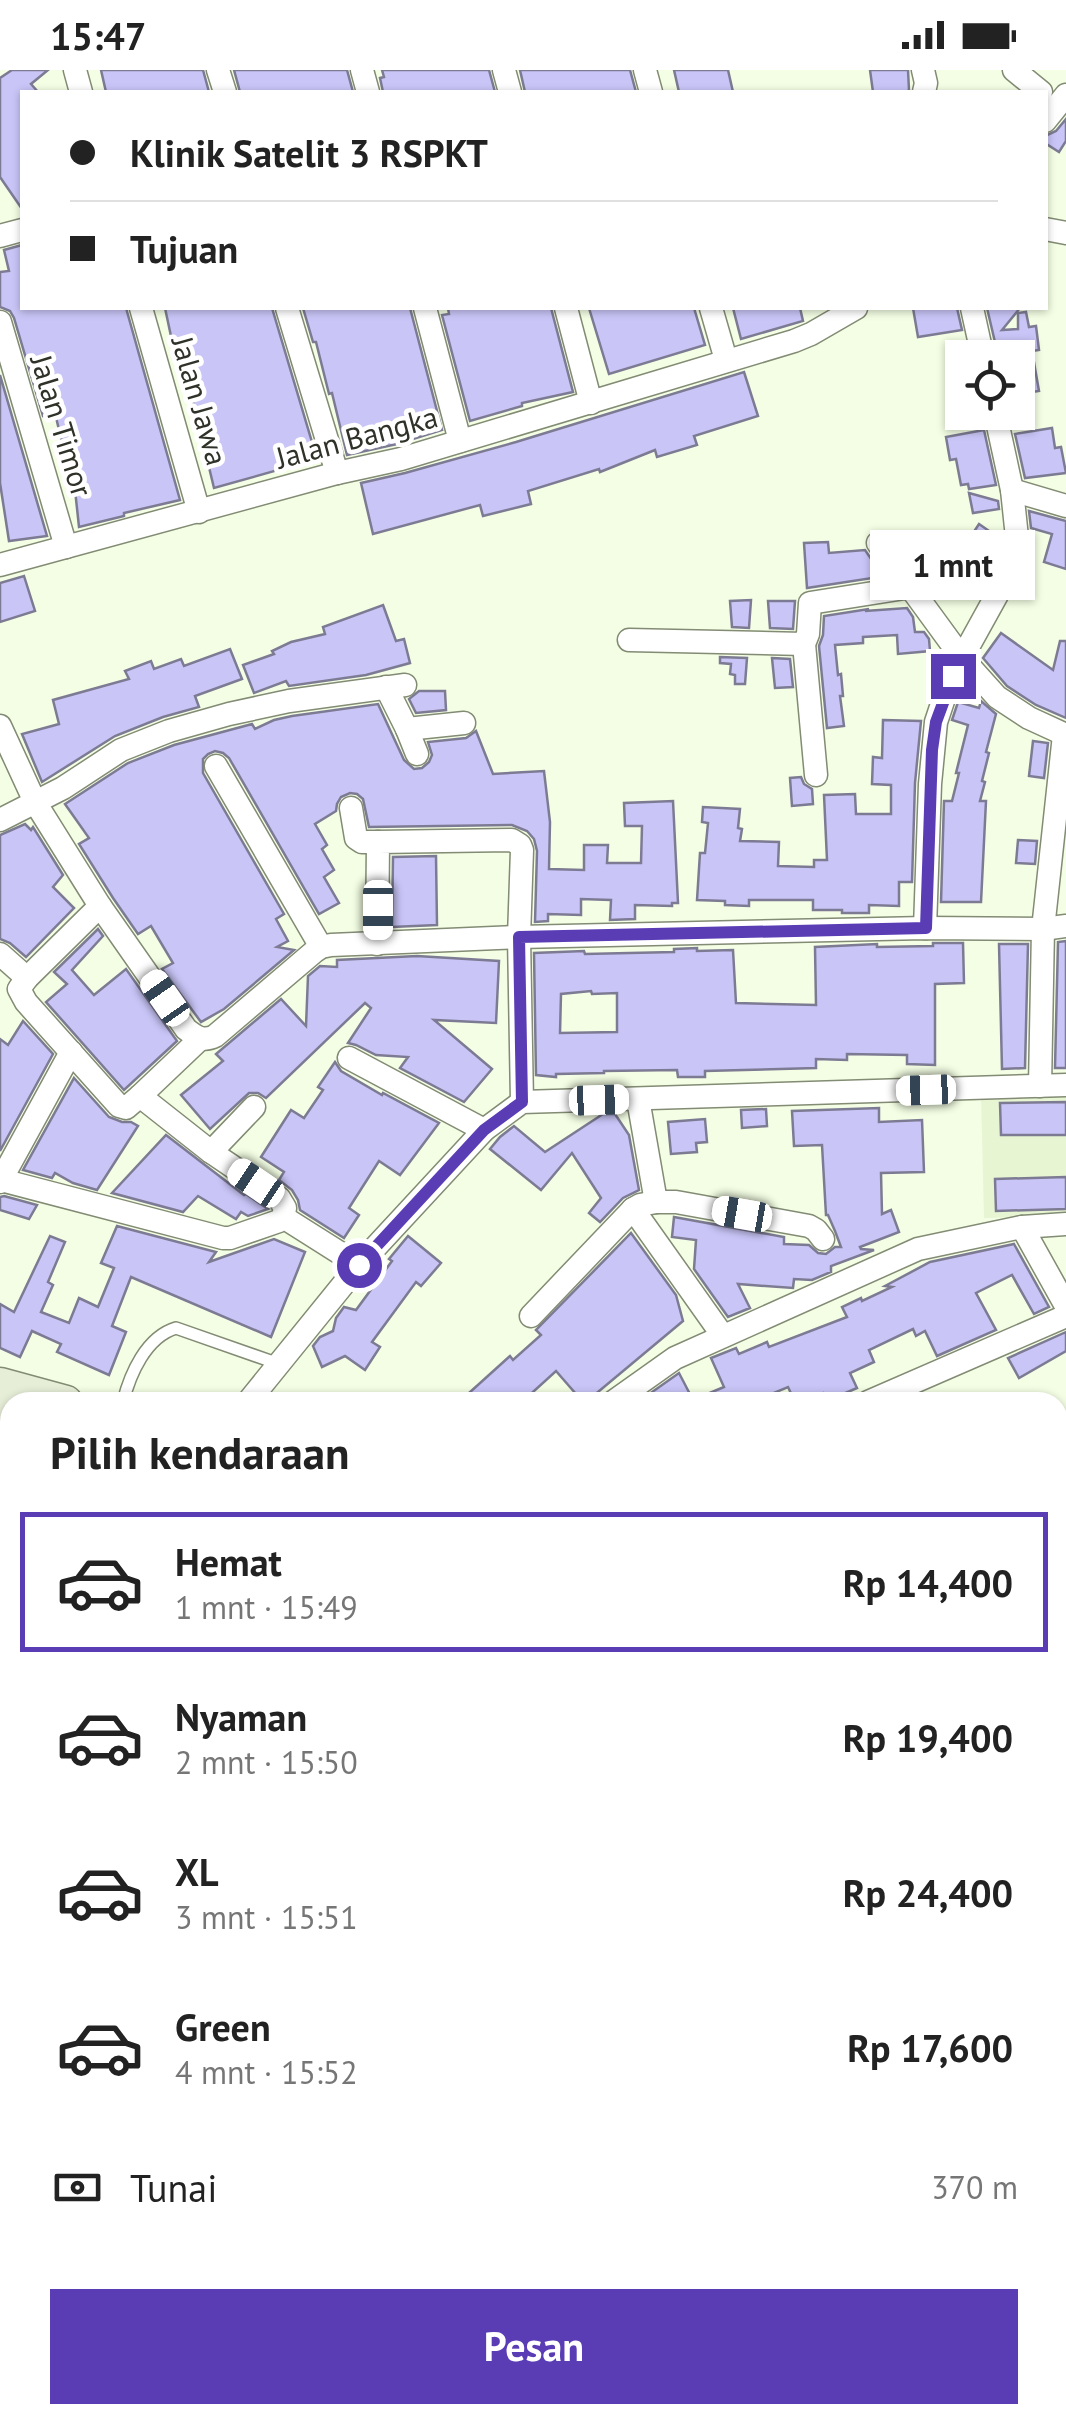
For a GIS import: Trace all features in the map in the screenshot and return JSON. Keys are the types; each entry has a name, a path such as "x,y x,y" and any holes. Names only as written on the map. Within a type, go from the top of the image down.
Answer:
{"main road":[{"path":"0,1384 29,1392"}],"street":[{"path":"1014,70 1037,90"},
{"name":"Jalan Jawa","path":"142,310 199,512"},
{"path":"288,310 337,473"},
{"path":"426,310 460,441"},
{"path":"567,310 591,403"},
{"path":"712,310 726,360"},
{"name":"Jalan Bangka","path":"0,565 401,459 591,403 794,341 853,310"},
{"path":"972,310 979,340"},
{"name":"Jalan Timor","path":"0,322 66,547"},
{"path":"926,928 932,750 945,695 1015,560 1018,531 999,430"},
{"path":"1012,490 1066,506"},
{"path":"878,543 962,658 997,696 1029,718 1065,735 1055,928 1040,1086"},
{"path":"816,775 804,644 808,607 814,600 911,587"},
{"path":"629,640 804,644"},
{"path":"0,820 63,788 121,750 183,727 288,702 395,686 417,754"},
{"path":"408,730 464,724"},
{"path":"0,726 35,802 100,906 186,1029 200,1039 214,1036 321,947 519,937 1055,928"},
{"path":"216,766 321,947"},
{"path":"351,808 356,838 362,842 517,841 522,850 522,1102"},
{"path":"378,842 378,944"},
{"path":"100,906 27,978 19,993 122,1108 200,1039"},
{"path":"0,954 27,978"},
{"path":"71,1052 0,1181 223,1238 282,1218"},
{"path":"349,1058 484,1130"},
{"path":"256,1392 359,1265 484,1130 522,1102 1066,1086"},
{"path":"140,1096 211,1152 280,1198 285,1208 282,1218"},
{"path":"638,1098 656,1202"},
{"path":"211,1152 254,1107"},
{"path":"532,1316 640,1204 676,1202 809,1226 823,1239"},
{"path":"633,1209 723,1336"},
{"path":"282,1218 359,1265"},
{"path":"627,1392 675,1358 918,1249 1022,1227 1066,1224"},
{"path":"1022,1227 1066,1306"},
{"path":"891,1392 1066,1316"}],"lane":[{"path":"126,1392 140,1361 158,1338 176,1328 279,1364"}],"shaded area":[{"path":"1066,1094 1066,1216 984,1218 981,1096"}],"building":[{"path":"12,70 48,70 31,84 36,90 20,90 20,206 0,177 0,78"},
{"path":"101,70 203,70 208,90 106,90"},
{"path":"234,70 347,70 352,90 239,90"},
{"path":"382,70 489,70 494,90 383,90 380,78 384,77"},
{"path":"520,70 630,70 635,90 525,90"},
{"path":"674,70 728,70 733,90 679,90"},
{"path":"870,70 908,70 909,90 873,90"},
{"path":"1066,119 1066,141 1059,152 1048,145 1048,135"},
{"path":"20,246 20,310 127,310 180,500 79,527 73,471 69,472 55,413 43,416 14,318 10,311 0,307 0,272 9,271 4,250"},
{"path":"165,310 273,310 317,459 214,488 185,368 178,369"},
{"path":"304,310 411,310 442,430 347,455 332,393 329,394"},
{"path":"448,310 552,310 573,392 522,403 470,421 442,315 449,314"},
{"path":"590,310 695,310 705,345 609,374"},
{"path":"734,310 800,310 803,321 741,339"},
{"path":"913,310 957,310 962,330 918,337"},
{"path":"987,310 1018,310 1002,330 1018,329 1018,313 1026,312 1029,327 1036,326 1039,350 1035,351 1035,340 994,340"},
{"path":"744,372 758,416 694,436 697,445 657,457 655,450 600,472 599,469 528,491 531,504 483,516 480,505 373,534 361,483 516,442"},
{"path":"0,375 47,536 9,541 0,483"},
{"path":"1052,428 1055,448 1061,447 1066,473 1025,478 1015,434"},
{"path":"984,430 996,485 969,489 968,484 961,485 956,459 950,460 946,437"},
{"path":"969,493 998,501 999,509 973,513"},
{"path":"1029,511 1066,521 1066,569 1044,562 1052,534 1031,528"},
{"path":"979,524 1002,540 992,570 962,550"},
{"path":"912,540 930,564 918,573 901,548"},
{"path":"828,542 829,553 865,550 879,577 807,588 804,543"},
{"path":"24,576 35,611 0,622 0,583"},
{"path":"751,600 749,628 732,627 730,601"},
{"path":"768,601 795,601 793,629 770,628"},
{"path":"383,605 396,641 404,639 410,663 366,675 289,686 286,681 254,693 243,665 274,654 272,651 291,642 325,634 323,627"},
{"path":"907,608 915,632 924,632 929,639 930,651 898,654 897,635 863,637 863,643 835,645 844,726 827,728 819,646 824,616"},
{"path":"1001,633 1053,670 1060,641 1066,641 1066,718 1007,686 983,658"},
{"path":"230,649 242,679 195,696 199,707 115,736 42,782 22,734 59,724 53,700 129,679 125,671 151,661 154,669 181,659 184,666"},
{"path":"720,657 747,658 745,684 735,684 731,664 720,663"},
{"path":"772,658 790,659 793,687 775,688"},
{"path":"419,691 445,691 446,710 416,713 409,699"},
{"path":"981,701 996,714 980,801 986,801 981,902 941,902 944,801 952,801 968,725 952,720 958,702 979,708"},
{"path":"378,704 404,760 414,769 429,762 432,755 428,742 466,738 476,731 493,774 544,771 550,822 549,869 584,870 584,845 608,845 607,863 641,863 642,826 625,826 624,803 673,801 678,903 635,905 635,919 610,920 611,900 581,899 581,915 548,914 548,921 535,922 537,851 527,831 512,825 369,827 363,799 350,793 341,797 336,811 315,824 327,845 322,849 334,870 324,877 339,903 319,914 229,758 215,751 203,759 203,773 284,914 276,919 288,941 277,947 294,950 224,1009 201,1022 162,969 173,963 151,926 138,934 79,844 89,838 65,804 128,763 174,745 252,724 255,729 292,716"},
{"path":"883,720 921,721 912,882 899,882 899,906 869,905 869,913 842,913 813,910 813,900 749,900 749,906 697,900 700,853 705,853 708,823 702,822 703,807 740,809 740,841 779,842 778,866 814,867 814,860 827,860 824,795 855,794 856,814 891,814 891,785 872,784 873,757 882,758"},
{"path":"1033,741 1048,743 1044,778 1029,776"},
{"path":"801,777 812,789 813,804 792,806 790,778"},
{"path":"25,824 31,830 33,827 63,875 53,887 74,908 26,957 0,939 0,835"},
{"path":"1018,840 1037,841 1035,864 1016,863"},
{"path":"436,856 437,925 392,927 393,857"},
{"path":"98,929 103,936 72,970 94,995 126,969 177,1041 124,1090 46,1002 67,984 54,972"},
{"path":"1066,941 1066,1068 1055,1068 1058,942"},
{"path":"963,943 964,983 935,984 935,1065 907,1064 907,1055 847,1054 847,1060 816,1059 816,1068 705,1071 705,1077 678,1077 677,1070 536,1075 534,953 733,950 736,1003 816,1005 815,947","holes":["617,993 617,1032 560,1033 561,994"]},
{"path":"999,944 1028,944 1025,1068 1002,1069"},
{"path":"417,956 499,961 496,1023 434,1020 492,1069 464,1102 400,1068 408,1057 376,1055 348,1043 371,1008 365,1003 266,1098 249,1093 210,1129 181,1095 223,1061 216,1054 281,999 306,1026 308,976 320,966 337,967 337,960"},
{"path":"23,1021 53,1054 0,1151 0,1039 8,1045"},
{"path":"335,1062 341,1071 439,1123 400,1175 379,1161 349,1208 359,1215 344,1238 300,1210 292,1190 279,1180 284,1172 261,1157 291,1110 304,1118 323,1090 318,1087"},
{"path":"74,1078 109,1117 138,1126 97,1190 55,1173 52,1178 23,1170"},
{"path":"1066,1102 1066,1135 1001,1135 1000,1103"},
{"path":"879,1108 879,1122 922,1120 924,1172 881,1173 882,1214 891,1210 899,1232 860,1247 874,1250 831,1266 831,1272 812,1280 794,1279 793,1288 738,1284 750,1308 728,1317 694,1269 696,1240 672,1237 674,1217 784,1237 784,1244 809,1245 818,1253 841,1247 826,1215 822,1145 794,1146 792,1111"},
{"path":"766,1109 767,1126 742,1128 741,1110"},
{"path":"603,1114 615,1114 629,1135 639,1190 623,1198 600,1222 589,1213 601,1198 572,1153 541,1190 490,1149 514,1126 545,1152"},
{"path":"705,1119 707,1142 696,1143 697,1152 671,1154 668,1122"},
{"path":"166,1135 268,1209 248,1216 241,1212 236,1219 198,1196 183,1212 112,1193"},
{"path":"1066,1177 1066,1209 996,1211 995,1179"},
{"path":"0,1197 37,1205 29,1219 0,1210"},
{"path":"117,1226 216,1252 209,1262 274,1239 305,1252 271,1337 131,1277 112,1326 126,1332 109,1375 57,1352 61,1344 32,1331 20,1357 0,1348 0,1304 14,1312 50,1236 65,1242 48,1282 53,1285 41,1312 69,1323 79,1298 98,1307 114,1268 101,1263"},
{"path":"631,1233 676,1295 683,1321 598,1392 574,1392 556,1371 533,1392 470,1392 510,1356 513,1360 541,1335 536,1330"},
{"path":"408,1236 441,1263 421,1286 416,1282 372,1342 380,1347 365,1370 345,1356 322,1367 313,1346 333,1331 344,1307 356,1310"},
{"path":"1014,1244 1049,1307 1034,1314 1012,1275 976,1293 996,1330 937,1356 925,1331 916,1336 913,1329 869,1350 874,1362 850,1373 857,1388 848,1392 790,1392 788,1387 776,1392 712,1392 724,1387 711,1358 736,1348 739,1354 767,1342 769,1347 847,1317 842,1307 892,1287 885,1286 930,1262"},
{"path":"1066,1332 1066,1351 1019,1378 1008,1358"},
{"path":"679,1373 689,1392 652,1392"}],"route":[{"path":"359,1265 484,1130 522,1102 519,937 926,928 932,750 936,722 953,676"}]}
